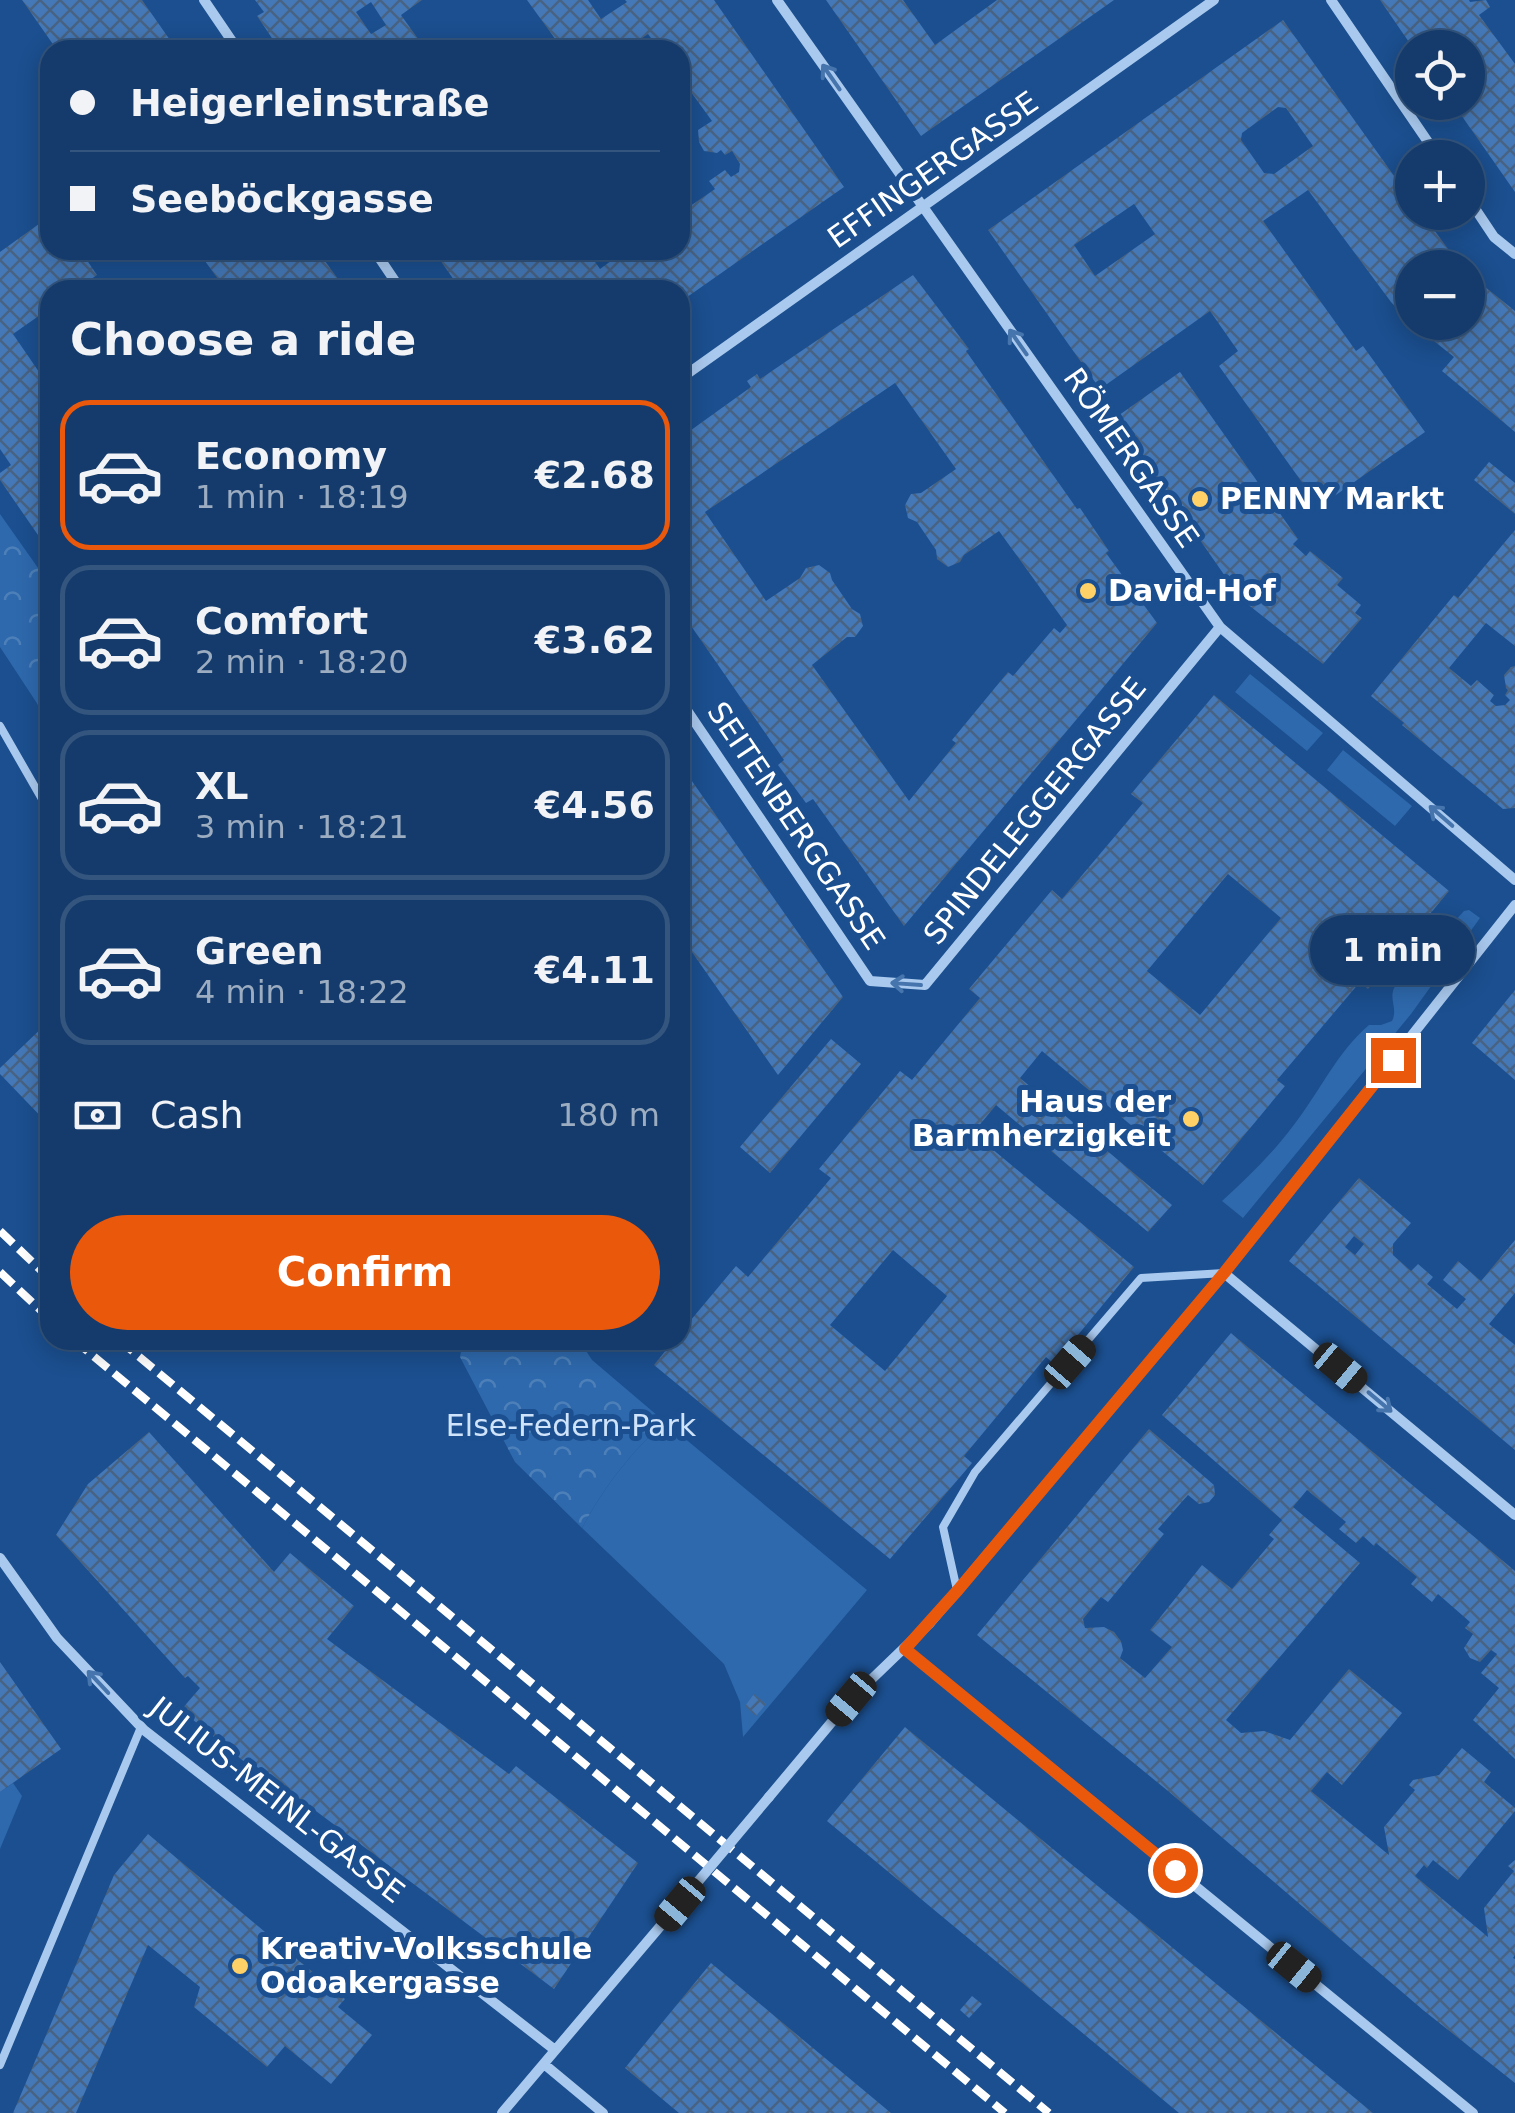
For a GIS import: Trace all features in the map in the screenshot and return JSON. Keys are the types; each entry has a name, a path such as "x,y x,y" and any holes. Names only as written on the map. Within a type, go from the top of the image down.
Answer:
{"street":[{"path":"204,0 231,40"},
{"name":"RÖMERGASSE","path":"777,0 1220,627 1515,880"},
{"name":"EFFINGERGASSE","path":"690,373 1214,0"},
{"path":"1331,0 1427,140"},
{"path":"1485,224 1494,237 1515,254"},
{"name":"SPINDELEGGERGASSE","path":"870,981 925,985 1220,627"},
{"name":"SEITENBERGGASSE","path":"690,715 870,981"},
{"path":"502,2113 851,1699 905,1649 958,1590 1224,1273 1515,905"},
{"path":"1224,1273 1515,1516"},
{"name":"JULIUS-MEINL-GASSE","path":"0,1558 57,1638 141,1727 555,2050"},
{"path":"905,1649 1473,2113"},
{"path":"544,2064 603,2113"}],"lane":[{"path":"0,726 40,796"},
{"path":"958,1590 943,1526 974,1472 1141,1278 1224,1273"},
{"path":"0,2064 141,1727"}],"green space":[{"path":"0,514 40,571 40,708 0,647"},
{"path":"1250,674 1323,733 1307,751 1235,692"},
{"path":"1343,750 1412,806 1395,826 1327,770"},
{"path":"1469,910 1480,918 1411,1014 1243,1218 1222,1201 1285,1136 1358,1036 1369,1025 1392,1021 1394,988"},
{"name":"Else-Federn-Park","path":"461,1350 586,1350 592,1360 665,1422 619,1471 582,1528 515,1462 460,1357"},
{"path":"665,1422 867,1590 743,1737 740,1702 724,1664 582,1528 619,1471"},
{"path":"13,1783 22,1796 0,1849 0,1792"}],"building":[{"path":"22,0 142,0 170,40 50,40"},
{"path":"255,0 422,0 401,15 419,40 273,40 257,16 264,12","holes":["371,2 386,25 371,34 356,12"]},
{"path":"527,0 588,0 601,19 625,0 714,0 844,187 690,295 690,280 454,280 440,260 594,260 600,269 612,260 690,260 690,206 715,189 709,181 725,170 731,177 739,172 740,164 732,151 725,155 721,150 704,151 699,142 698,130 712,121 690,91 690,40 652,40 648,34 639,40 556,40"},
{"path":"826,0 903,0 935,45 997,0 1114,0 921,136"},
{"path":"1380,0 1486,0 1490,7 1479,15 1515,64 1515,192 1485,149 1485,140 1479,140 1465,120 1485,120 1485,30 1401,30"},
{"path":"1283,20 1395,177 1395,230 1434,230 1449,250 1395,250 1395,306 1308,190 1263,221 1356,351 1363,346 1425,432 1326,502 1318,490 1311,495 1219,366 1238,351 1210,311 1100,389 988,230","holes":["1278,107 1286,108 1313,146 1274,174 1264,173 1241,140 1242,133","1134,204 1155,234 1095,276 1074,245"]},
{"path":"40,223 40,260 87,260 97,275 90,280 40,280 40,315 13,334 40,373 38,535 0,480 0,473 11,465 0,449 0,252"},
{"path":"204,260 324,260 339,280 219,280"},
{"name":"David-Hof","path":"913,275 969,349 966,351 1077,509 1080,508 1109,551 1106,553 1157,623 904,926 813,799 806,803 778,765 784,760 690,624 690,431 751,387 747,381 757,374 760,379","holes":["895,383 956,469 921,493 911,494 905,505 908,518 917,522 936,550 937,559 948,567 960,562 999,531 1067,625 1060,633 1054,628 1013,676 1008,672 952,740 956,743 909,801 812,665 847,637 855,637 863,626 860,614 852,609 830,573 819,565 806,568 800,578 766,601 705,512"]},
{"path":"1485,287 1515,311 1515,432 1442,371 1454,357 1433,340 1485,340"},
{"path":"1180,372 1298,539 1293,544 1306,556 1310,551 1343,578 1337,585 1361,605 1355,613 1362,618 1323,664 1241,599 1115,418"},
{"path":"1489,462 1515,483 1515,514 1474,480"},
{"path":"1515,530 1515,646 1486,623 1449,668 1471,686 1477,680 1494,695 1490,701 1496,706 1510,700 1505,695 1508,690 1504,675 1515,666 1515,808 1503,809 1371,696 1454,595 1458,598"},
{"name":"Haus der Barmherzigkeit","path":"1214,695 1449,891 1368,989 1360,982 1277,1080 1285,1086 1203,1185 1042,1051 1020,1078 1172,1205 1148,1232 996,1105 973,1133 1134,1267 1054,1364 1046,1357 964,1456 972,1463 890,1559 654,1365 666,1350 690,1350 690,1321 736,1266 748,1277 831,1178 819,1169 900,1071 912,1080 980,998 969,989 1052,890 1062,899 1143,803 1131,794","holes":["1228,874 1281,918 1200,1015 1147,971","893,1250 947,1296 885,1371 830,1325"]},
{"path":"690,778 843,997 778,1075 690,949"},
{"path":"1515,990 1515,1080 1472,1043"},
{"path":"40,1030 40,1116 0,1074 0,1068"},
{"path":"831,1039 861,1064 770,1173 740,1147"},
{"path":"1359,1178 1411,1223 1393,1244 1393,1255 1411,1271 1418,1264 1433,1277 1427,1284 1457,1309 1466,1299 1443,1280 1458,1261 1481,1281 1515,1240 1515,1293 1489,1324 1515,1345 1515,1450 1289,1261","holes":["1354,1236 1364,1244 1355,1255 1345,1247"]},
{"path":"1231,1333 1515,1571 1515,1759 1473,1720 1499,1688 1481,1673 1497,1654 1491,1650 1480,1662 1470,1658 1464,1648 1473,1634 1465,1628 1470,1622 1438,1594 1432,1602 1411,1584 1417,1577 1376,1543 1374,1546 1363,1536 1356,1543 1339,1529 1346,1522 1307,1490 1293,1507 1360,1563 1226,1720 1241,1733 1264,1731 1290,1740 1349,1669 1402,1713 1342,1785 1327,1772 1311,1791 1389,1855 1384,1827 1415,1790 1409,1785 1413,1780 1439,1775 1462,1748 1491,1772 1484,1782 1515,1811 1458,1880 1433,1860 1415,1876 1488,1937 1484,1908 1514,1871 1508,1866 1515,1860 1515,2083 977,1635 1149,1429 1214,1485 1215,1495 1209,1502 1199,1504 1188,1495 1158,1529 1164,1534 1108,1602 1101,1597 1083,1619 1085,1628 1104,1627 1114,1632 1121,1641 1120,1658 1145,1678 1172,1647 1150,1630 1202,1565 1232,1589 1274,1539 1269,1535 1282,1520 1162,1415"},
{"path":"149,1432 274,1572 290,1553 354,1606 327,1639 509,1774 516,1766 638,1863 554,1989 249,1761 247,1764 181,1710 200,1688 188,1676 185,1678 56,1535 88,1484"},
{"path":"0,1662 61,1749 0,1792"},
{"path":"754,1694 766,1704 756,1716 745,1706"},
{"path":"905,1727 1373,2113 1179,2113 827,1821"},
{"name":"Kreativ-Volksschule Odoakergasse","path":"148,1834 345,1999 338,2007 372,2035 331,2084 285,2046 267,2067 194,2007 200,1987 148,1945 76,2113 13,2113 114,1875"},
{"path":"711,1963 891,2113 679,2113 625,2068"},
{"path":"972,1996 982,2004 969,2018 960,2010"}],"railway":[{"path":"0,1231 40,1269"},
{"path":"0,1272 40,1310"},
{"path":"86,1350 1005,2113"},
{"path":"131,1350 1049,2113"}],"place":[{"name":"PENNY Markt","path":"1200,499"},
{"name":"David-Hof","path":"1088,591"},
{"name":"Haus der Barmherzigkeit","path":"1191,1119"},
{"name":"Kreativ-Volksschule Odoakergasse","path":"240,1966"}],"route":[{"path":"1175,1870 905,1649 1224,1273 1393,1060"}]}
